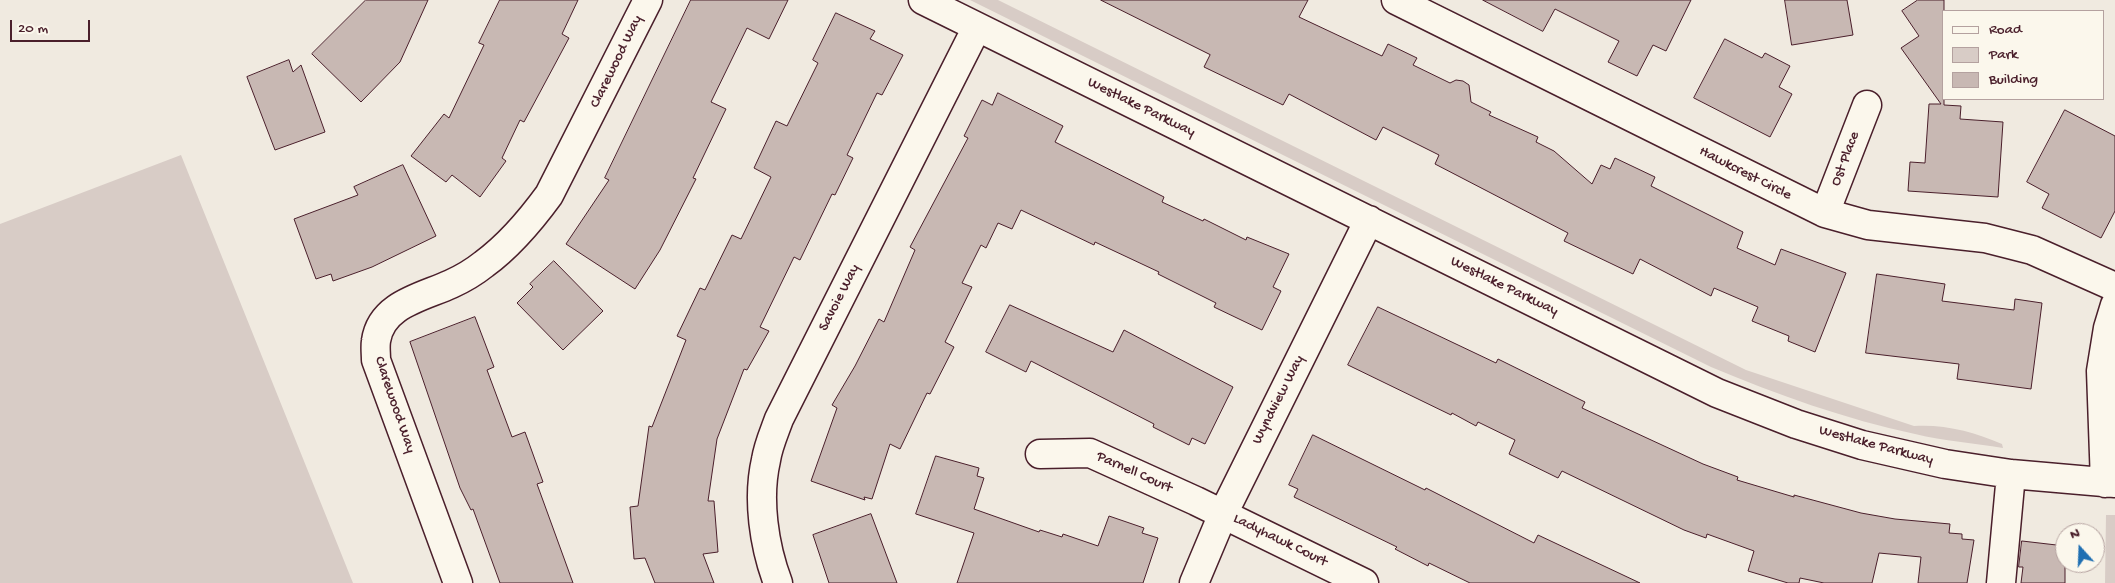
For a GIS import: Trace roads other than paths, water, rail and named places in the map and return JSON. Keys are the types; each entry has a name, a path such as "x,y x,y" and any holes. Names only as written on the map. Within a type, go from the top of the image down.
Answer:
{"street":[{"name":"Clarewood Way","path":"458,583 376,360 376,340 383,323 394,310 452,284 482,265 510,243 531,220 559,178 648,0"},
{"name":"Westlake Parkway","path":"923,0 1717,393 1787,421 1862,445 1945,464 2011,474 2110,483"},
{"name":"Hawkcrest Circle","path":"1396,0 1825,213 1868,225 1984,238 2032,250 2115,287"},
{"name":"Savoie Way","path":"778,583 765,534 762,498 765,460 779,419 977,27"},
{"name":"Ost Place","path":"1825,213 1867,105"},
{"name":"Wyndview Way","path":"1194,583 1223,514 1369,220"},
{"path":"2110,483 2101,371 2108,328 2115,305"},
{"name":"Parnell Court","path":"1040,454 1090,454 1223,514"},
{"path":"2001,583 2011,474"},
{"name":"Ladyhawk Court","path":"1223,514 1364,583"}]}
